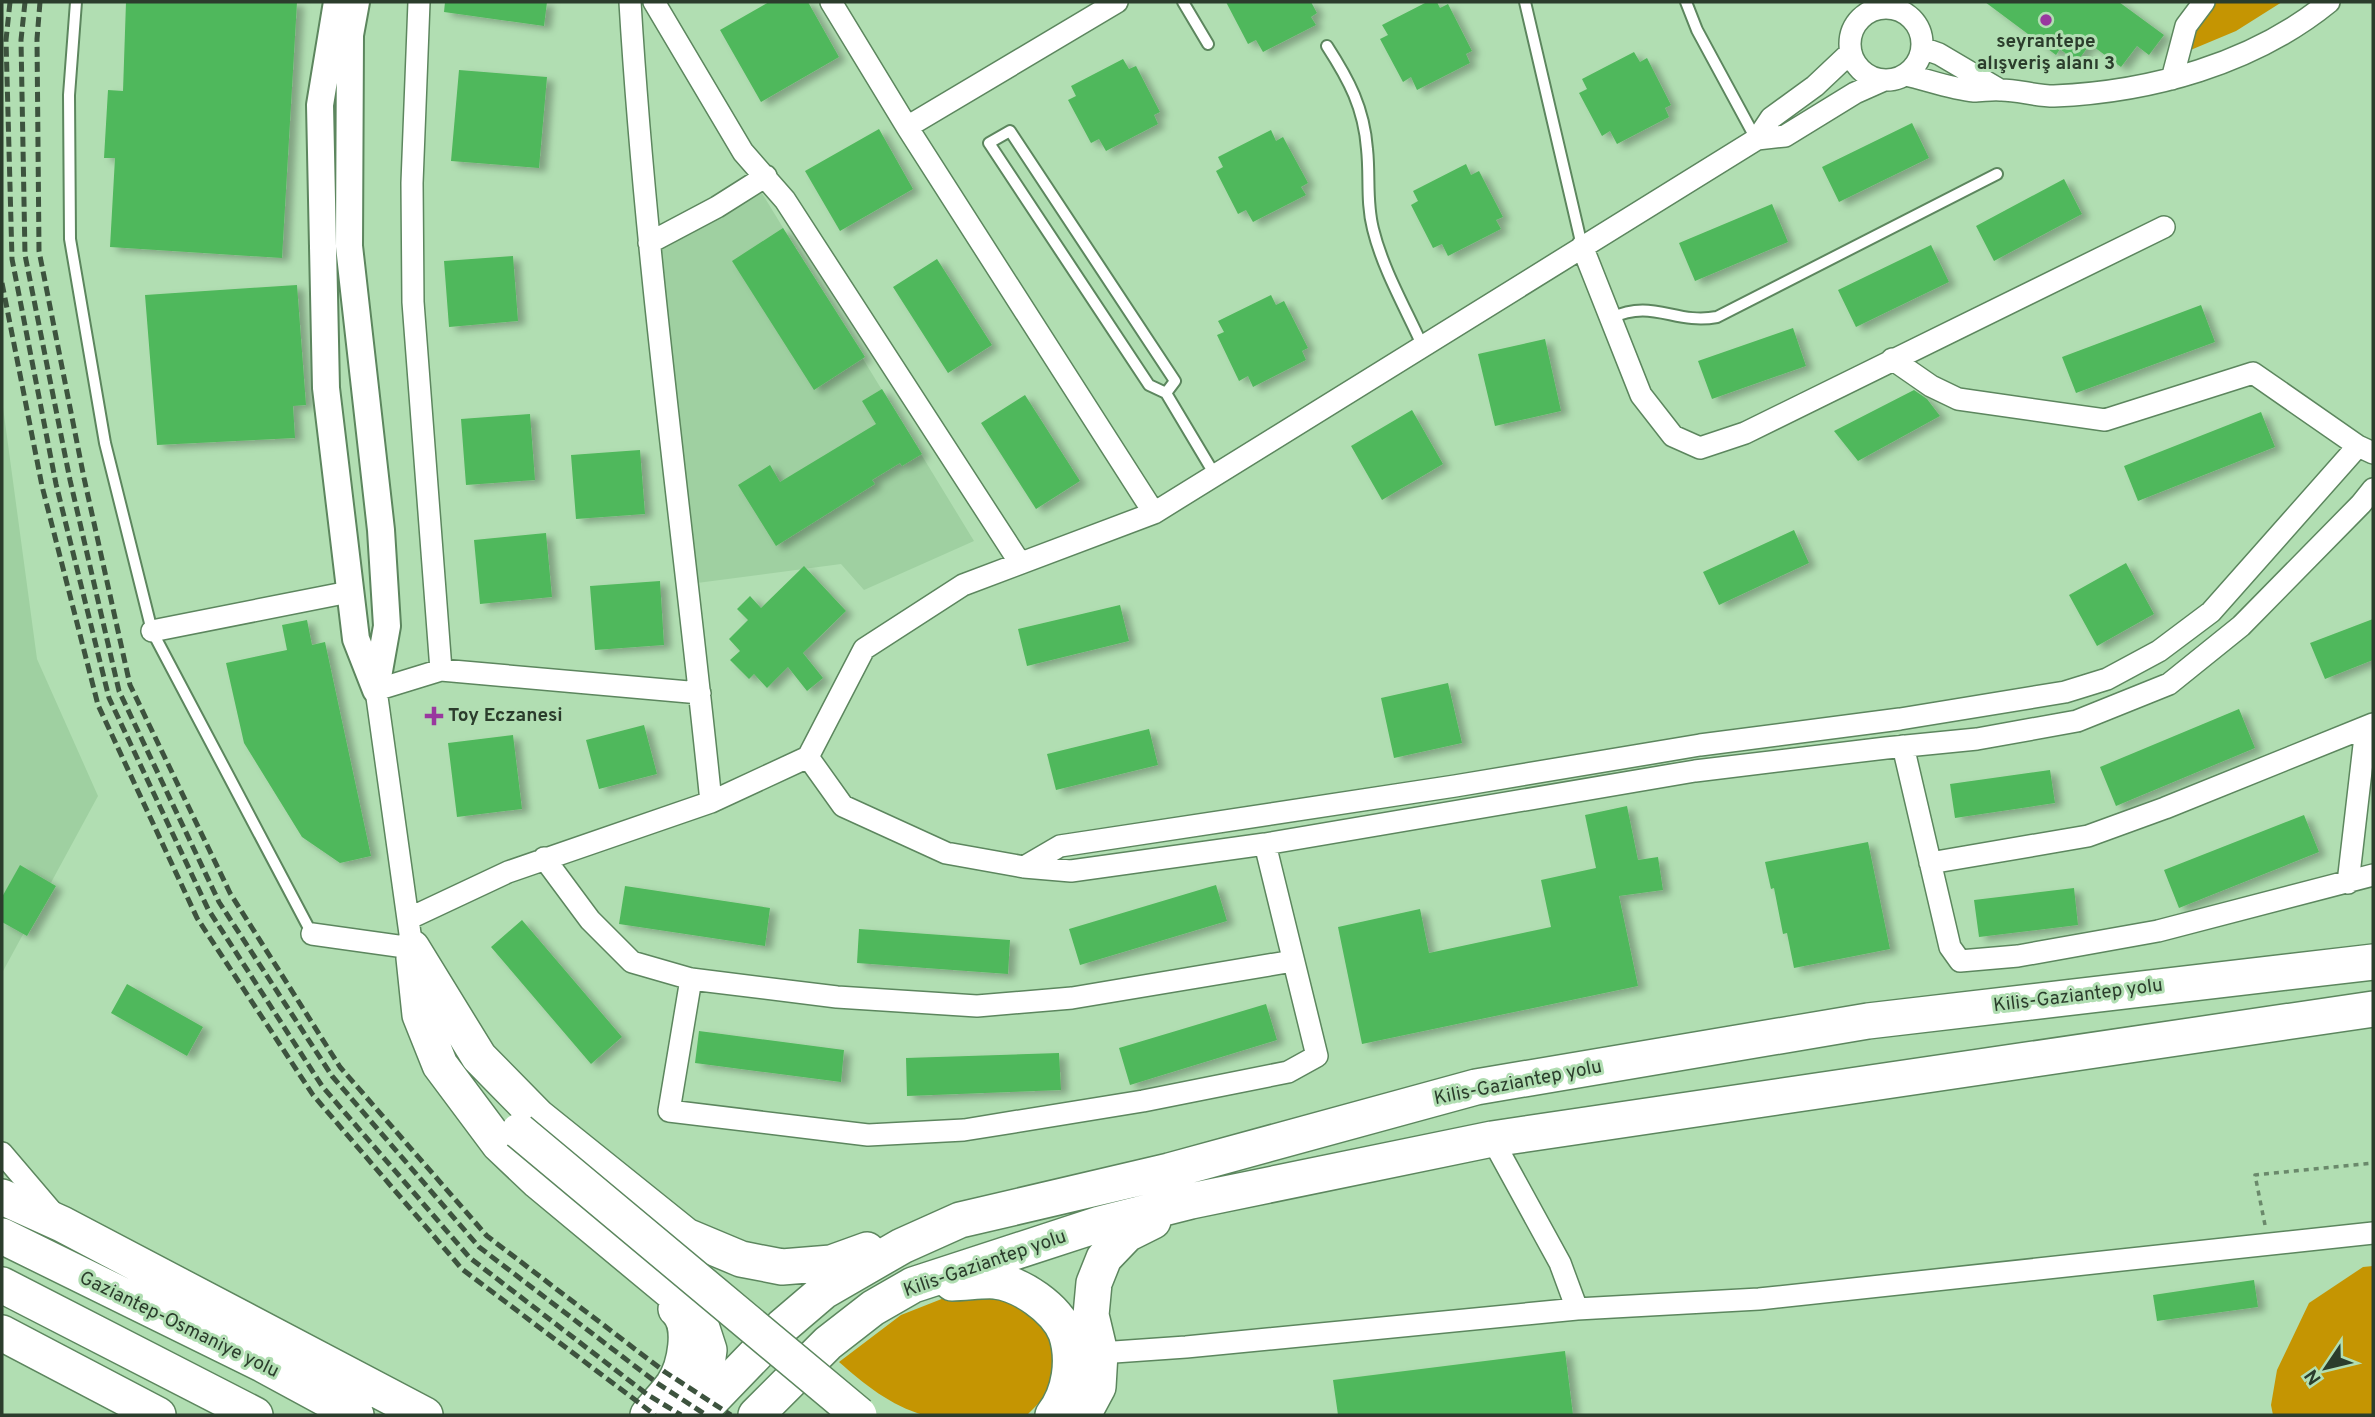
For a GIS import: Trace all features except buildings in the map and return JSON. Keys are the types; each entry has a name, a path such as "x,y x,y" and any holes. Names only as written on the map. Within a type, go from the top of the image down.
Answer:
{"highway":[{"path":"410,933 437,1012 463,1063 519,1131 860,1415"},
{"path":"410,933 479,1057 538,1116 686,1236 741,1259 795,1266 831,1263 893,1240 960,1220"},
{"path":"410,933 420,1015 440,1065 499,1144 538,1181 697,1313 709,1350 705,1380 687,1415"},
{"name":"Kilis-Gaziantep yolu","path":"697,1415 783,1326 824,1291 902,1246 960,1220 1169,1171 1476,1087 1868,1021 2373,962"},
{"name":"Kilis-Gaziantep yolu","path":"756,1415 828,1343 873,1308 914,1286 1100,1224 1191,1201 1492,1139 2373,1009"},
{"path":"2,1197 62,1224 425,1415"},
{"path":"1083,1415 1098,1387 1100,1353 1091,1315 1094,1283 1104,1258 1127,1234 1191,1201"},
{"path":"594,1228 649,1287 682,1314 688,1340 674,1383 648,1415"},
{"name":"Gaziantep-Osmaniye yolu","path":"14,1243 264,1365 356,1415"},
{"path":"914,1286 996,1281 1028,1292 1049,1310 1065,1332 1071,1364 1067,1390 1053,1415"},
{"path":"10,1289 255,1415"},
{"path":"2,1333 158,1415"}],"street":[{"path":"337,2 320,105 326,374 356,639 376,690 410,933"},
{"path":"356,2 350,35 349,246 381,530 387,626 376,690"},
{"path":"419,2 412,183 413,302 441,670"},
{"path":"630,2 638,136 710,802"},
{"path":"654,2 743,152 766,176 793,212 1020,563"},
{"path":"831,2 907,127 1154,513"},
{"path":"907,127 1117,2"},
{"path":"1854,2 1855,25 1850,43 1851,52 1861,71 1882,80 1894,80 1914,68 1922,48 1922,36 1916,24 1895,6 1873,10 1855,25"},
{"path":"2172,79 2186,26 2204,2"},
{"path":"1906,75 1973,91 2000,90 2050,96 2097,93 2172,79 2244,52 2280,35 2329,2"},
{"path":"1922,48 1939,54 2000,90"},
{"path":"312,934 410,933 508,872 710,802 808,757 864,649 963,585 1154,513 1756,139 1771,118 1815,86 1851,52"},
{"path":"1756,139 1785,136 1882,80"},
{"path":"649,243 717,207 766,176"},
{"path":"1583,246 1641,395 1673,436 1700,448 1745,433 2164,227"},
{"path":"1892,359 1931,386 1958,399 2105,420 2253,373 2366,450 2373,475"},
{"path":"1024,867 1060,846 1455,786 1700,745 1900,719 2065,692 2107,679 2159,651 2211,612 2366,450"},
{"path":"808,757 844,806 946,853 1024,867 1071,871 1265,844 1695,771 1977,739 2077,721 2169,684 2241,626 2373,489"},
{"path":"152,631 349,592"},
{"path":"376,690 441,670 700,693"},
{"path":"1930,863 2088,836 2370,726 2348,883"},
{"path":"1903,746 1950,947 1959,961 2018,956 2158,931 2373,875"},
{"path":"691,979 669,1111 868,1135 964,1130 1143,1101 1288,1072 1317,1056 1265,844"},
{"path":"544,858 590,920 632,962 691,979 837,997 977,1006 1072,998 1293,961"},
{"path":"1492,1139 1560,1263 1577,1310"},
{"path":"2,1153 62,1224"},
{"path":"1100,1353 1186,1348 1577,1310 1759,1299 2373,1233"}],"lane":[{"path":"76,2 69,95 70,239 105,443 152,631 312,934"},
{"path":"1183,2 1208,44"},
{"path":"1525,2 1583,246"},
{"path":"1686,2 1697,30 1756,139"},
{"path":"1327,46 1350,83 1362,116 1368,150 1368,208 1373,231 1423,347"},
{"path":"1166,393 1175,381 1010,131 989,143 1149,385 1166,393 1215,475"},
{"path":"1611,318 1630,310 1641,309 1692,320 1717,317 1997,174"}],"path":[{"path":"2269,1244 2255,1175 2373,1163"}],"shaded area":[{"path":"2195,2 2282,2 2236,31 2181,54"},
{"path":"760,190 974,541 864,590 841,564 697,583 652,253"},
{"path":"2,400 37,659 98,796 2,973"},
{"path":"2373,1266 2373,1415 2273,1415 2271,1405 2277,1370 2309,1303 2363,1267"},
{"path":"967,1289 1017,1296 1046,1324 1055,1364 1047,1395 1027,1415 924,1415 889,1400 839,1362 901,1315"}],"railway":[{"path":"10,2 6,40 12,259 56,484 109,698 208,909 322,1086 470,1258 648,1395 681,1415"},
{"path":"25,2 21,40 25,255 70,480 119,691 219,902 332,1076 479,1247 657,1383 706,1415"},
{"path":"40,2 37,39 39,251 84,478 130,685 230,893 340,1067 487,1236 665,1372 731,1415"},
{"path":"2,283 42,486 98,705 197,918 313,1095 462,1269 655,1415"}],"place":[{"name":"seyrantepe alışveriş alanı 3","path":"2046,20"},
{"name":"Toy Eczanesi","path":"434,716"}]}
